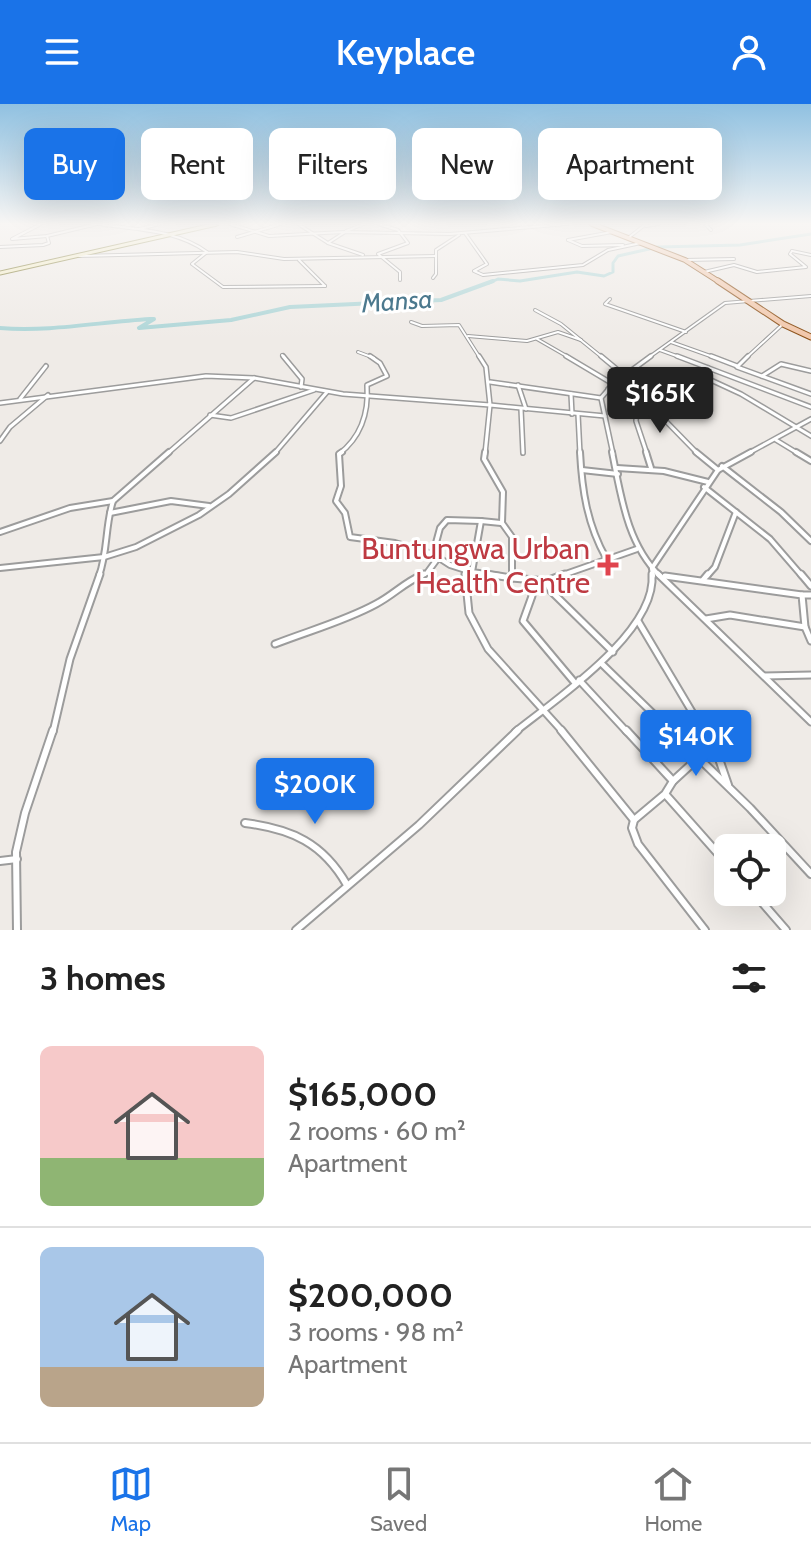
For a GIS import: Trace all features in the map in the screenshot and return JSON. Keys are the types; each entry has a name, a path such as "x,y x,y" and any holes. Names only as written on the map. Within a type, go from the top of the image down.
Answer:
{"main road":[{"path":"689,263 783,324 811,337"}],"street":[{"path":"0,273 49,263"},
{"path":"194,263 223,287 326,286 302,263"},
{"path":"388,263 400,272 400,280"},
{"path":"433,278 436,263"},
{"path":"486,263 474,271 483,275 586,263"},
{"path":"703,272 734,265 754,272 801,269 806,266 802,263"},
{"path":"601,398 613,384 725,303 811,296"},
{"path":"610,299 605,304 686,332"},
{"path":"535,310 581,340 625,376"},
{"path":"411,322 422,326 457,324 485,363 490,382 490,405 484,459 503,492 502,523 512,537 512,578"},
{"path":"737,367 783,324"},
{"path":"468,336 527,341 558,332 581,340"},
{"path":"537,339 613,384"},
{"path":"671,342 811,394"},
{"path":"660,350 811,407"},
{"path":"358,352 377,359 387,374 384,379 368,384 365,421 353,433 352,444 338,456 341,486 336,501 345,513 350,537 395,543 435,556 468,572 531,581 546,581 638,549"},
{"path":"282,355 302,379 301,387"},
{"path":"762,376 781,364 811,371"},
{"path":"20,399 46,366"},
{"path":"708,368 700,375 741,394 811,436"},
{"path":"0,403 185,377 254,378 327,392 605,416"},
{"path":"0,532 70,508 113,501 254,378"},
{"path":"490,382 601,398"},
{"path":"518,385 524,409 523,453"},
{"path":"608,389 656,411 700,456 781,512 811,541"},
{"path":"210,415 231,418 315,390"},
{"path":"0,568 106,556 146,542 210,506 270,461 304,424 327,392"},
{"path":"571,394 592,535 606,558"},
{"path":"0,441 8,426 48,395"},
{"path":"601,398 623,505 638,549 652,568 811,722"},
{"path":"637,402 636,421 652,469"},
{"path":"296,930 419,825 543,708 613,652 638,621 653,582 652,568 706,484 720,468 811,419"},
{"path":"774,439 811,461"},
{"path":"582,470 652,469 706,484 770,539 811,586"},
{"path":"17,930 17,859 33,783 57,719 70,659 106,556 106,522 113,501"},
{"path":"110,513 171,501 210,506"},
{"path":"703,580 715,567 736,512"},
{"path":"275,644 324,628 375,605 395,592 402,583 427,573 444,522 453,519 502,523"},
{"path":"481,521 468,572 466,604 473,625 488,649 543,708 634,820"},
{"path":"662,576 811,595"},
{"path":"531,581 532,596 523,621 673,781"},
{"path":"546,581 551,591 613,652"},
{"path":"802,595 805,627 811,641"},
{"path":"706,619 730,615 805,627"},
{"path":"638,621 717,753 729,788"},
{"path":"601,663 729,788 811,874"},
{"path":"764,676 810,676"},
{"path":"697,759 673,781 665,794 634,820 632,828 638,844 705,930"},
{"path":"665,794 714,849"},
{"path":"245,823 299,833 332,860 347,885"},
{"path":"0,861 17,859"},
{"path":"765,906 786,930"}],"waterway":[{"name":"Mansa","path":"489,283 498,279 520,281 577,272 604,276 613,272 613,263"},
{"name":"Mansa","path":"0,328 56,328 154,319 139,328 231,320 290,307 441,300 493,281"}],"place":[{"name":"Buntungwa Urban Health Centre","path":"608,565"}]}
